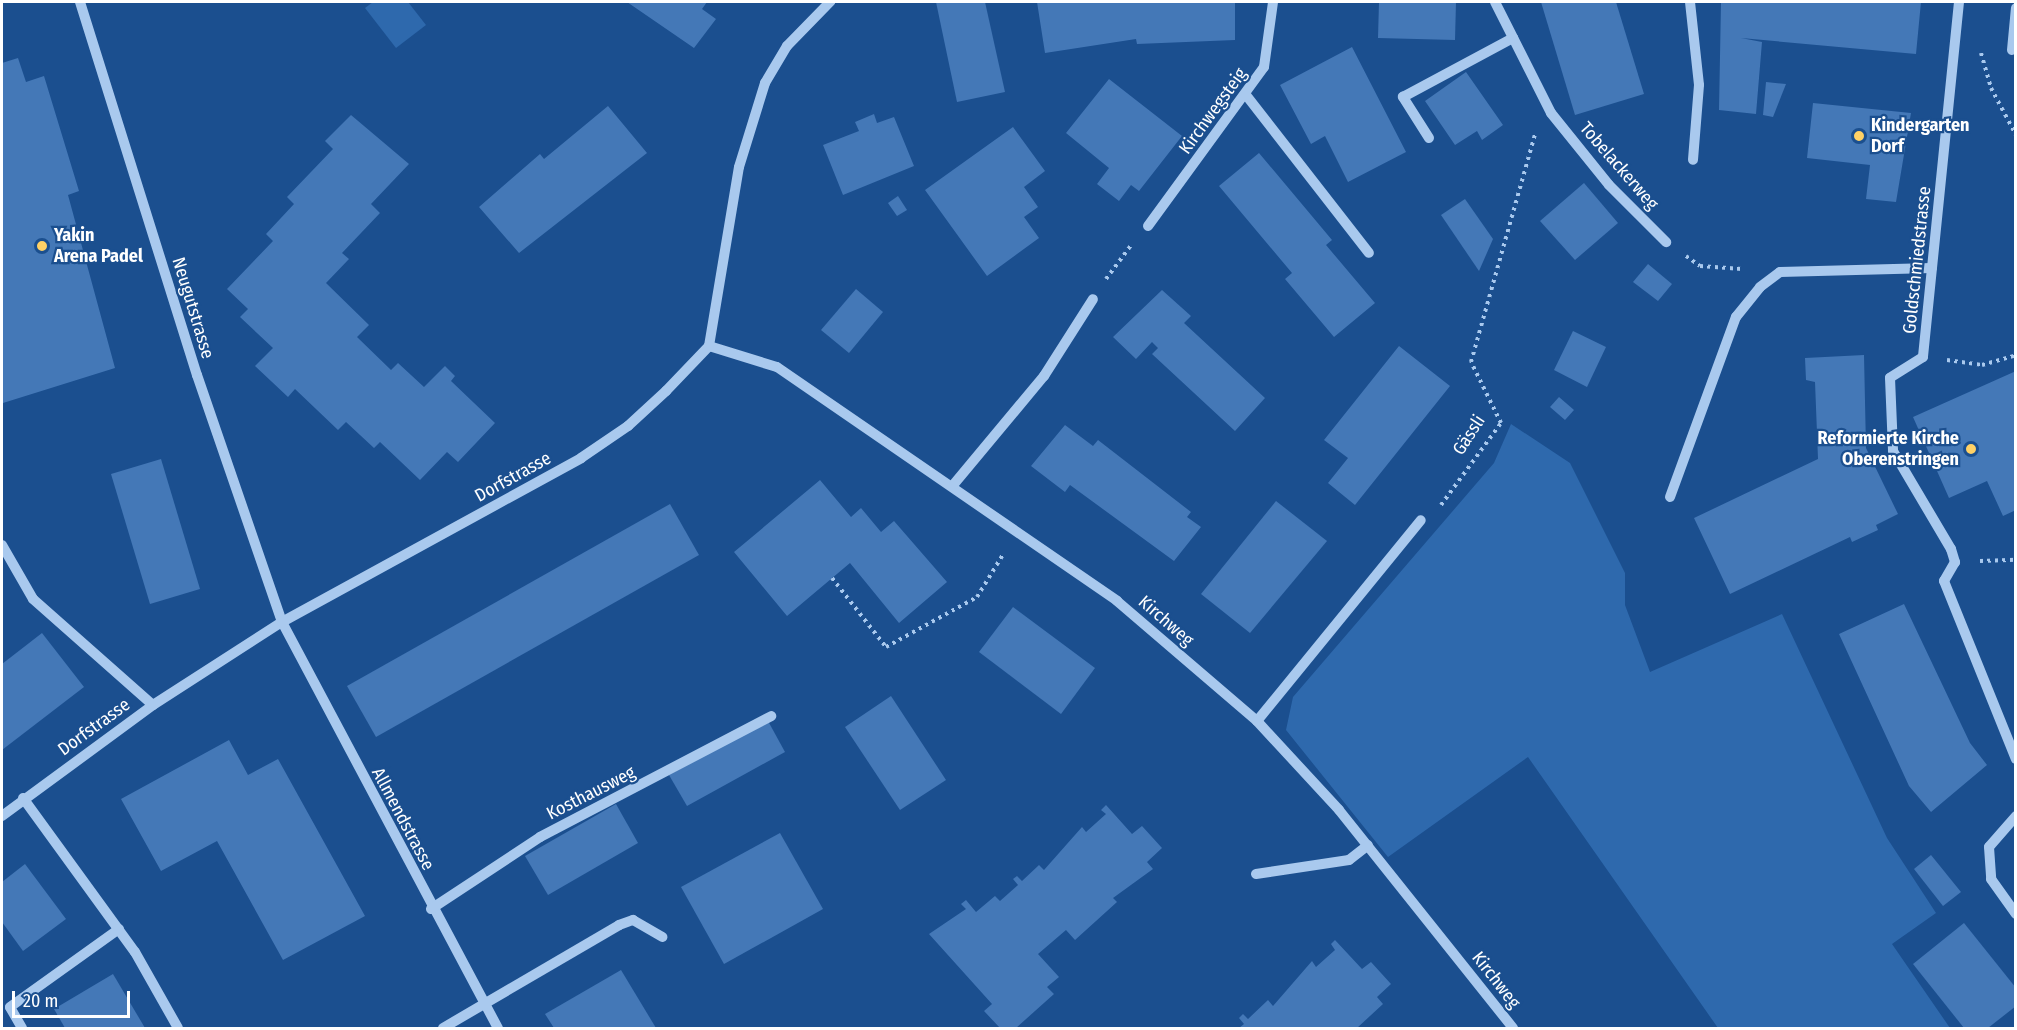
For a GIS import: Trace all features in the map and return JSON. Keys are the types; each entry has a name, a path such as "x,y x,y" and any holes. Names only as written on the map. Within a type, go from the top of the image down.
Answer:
{"street":[{"name":"Neugutstrasse","path":"80,2 197,375 282,622"},
{"path":"709,346 739,167 765,83 787,46 830,2"},
{"name":"Kirchwegsteig","path":"1148,226 1246,95 1264,67 1273,2"},
{"name":"Tobelackerweg","path":"1495,2 1551,113 1609,185 1666,242"},
{"path":"1690,2 1699,85 1693,160"},
{"name":"Goldschmiedstrasse","path":"1955,562 1893,451 1890,378 1923,357 1959,2"},
{"path":"2012,50 2016,8"},
{"path":"1429,138 1403,97 1513,38"},
{"path":"1246,95 1369,253"},
{"path":"1670,497 1736,317 1760,287 1780,272 1932,268"},
{"path":"954,484 1044,376 1093,299"},
{"name":"Dorfstrasse","path":"2,816 23,798 153,705 282,622 580,458 628,426 709,346"},
{"name":"Kirchweg","path":"709,346 777,367 954,484 1118,601 1257,721 1368,845 1513,1029"},
{"path":"1257,721 1421,520"},
{"path":"2,544 33,599 153,705"},
{"path":"1955,562 1944,581 2016,759"},
{"name":"Allmendstrasse","path":"282,622 431,909 498,1029"},
{"name":"Kosthausweg","path":"431,909 540,837 771,716"},
{"path":"23,798 119,929 178,1029"},
{"path":"2016,816 1989,847 1990,879 2016,914"},
{"path":"1256,874 1349,860 1368,845"},
{"path":"443,1029 619,925 633,920 662,937"},
{"path":"22,1029 10,1007 119,929"}],"path":[{"path":"1979,46 1991,88 2016,135"},
{"name":"Gässli","path":"1421,520 1439,507 1501,423 1471,362 1539,120 1551,113"},
{"path":"1119,261 1139,235"},
{"path":"1666,242 1700,266 1780,272"},
{"path":"1923,357 1982,365 2016,355"},
{"path":"831,578 886,647 977,597 1008,548"},
{"path":"1955,562 2016,560"}],"shaded area":[{"path":"373,2 408,2 426,25 396,48 365,8"},
{"path":"1511,424 1570,463 1625,573 1625,605 1650,672 1782,614 1887,838 1936,913 1892,944 1950,1028 1718,1028 1528,757 1388,857 1286,730 1293,697 1494,463"}],"building":[{"path":"627,2 707,2 702,9 716,19 694,48"},
{"path":"936,2 985,2 1005,92 957,102"},
{"path":"1037,2 1235,2 1235,40 1137,44 1136,39 1045,53"},
{"path":"1379,2 1456,2 1455,40 1378,38"},
{"path":"1541,2 1616,2 1644,94 1575,115"},
{"path":"1721,2 1921,2 1916,54 1741,38 1762,42 1756,114 1719,110"},
{"path":"1352,47 1406,152 1348,182 1325,136 1311,144 1280,85"},
{"name":"Yakin Arena Padel","path":"18,58 26,82 44,76 79,191 68,195 115,368 3,403 2,63"},
{"path":"1466,72 1503,125 1482,140 1477,131 1455,145 1425,101"},
{"path":"1109,79 1182,136 1139,191 1131,185 1119,201 1097,184 1109,168 1066,133"},
{"path":"1766,82 1786,84 1773,117 1763,115"},
{"name":"Kindergarten Dorf","path":"1813,103 1911,113 1896,202 1866,199 1870,165 1807,158"},
{"path":"608,106 647,153 519,253 479,207 540,154 544,159"},
{"path":"874,114 877,123 894,117 914,166 843,195 823,145 859,131 855,122"},
{"path":"351,115 409,164 371,204 380,213 342,253 349,259 326,283 369,325 357,337 391,370 398,363 424,387 445,366 455,376 451,381 495,423 458,462 447,452 420,480 380,442 374,448 346,422 338,430 295,389 288,397 255,366 273,348 240,317 248,309 227,289 273,241 266,234 294,204 287,197 333,149 325,141"},
{"path":"1013,127 1045,171 1024,187 1038,207 1024,217 1039,238 987,276 925,190"},
{"path":"1259,153 1332,240 1326,245 1375,303 1334,337 1285,279 1292,273 1219,186"},
{"path":"1584,183 1618,223 1575,260 1540,221"},
{"path":"898,196 907,210 897,216 888,203"},
{"path":"1465,199 1493,239 1479,271 1441,215"},
{"path":"1648,264 1672,284 1658,301 1633,282"},
{"path":"856,289 883,312 849,353 821,330"},
{"path":"1162,290 1191,316 1184,323 1265,398 1235,431 1152,354 1158,348 1152,342 1136,359 1113,337"},
{"path":"1573,331 1606,347 1587,387 1554,370"},
{"path":"1399,346 1450,386 1355,505 1328,483 1348,458 1324,440"},
{"path":"1864,355 1866,448 1898,514 1876,525 1878,530 1852,542 1850,537 1730,594 1694,518 1818,459 1815,382 1806,380 1805,358"},
{"name":"Reformierte Kirche Oberenstringen","path":"2016,371 2016,510 2003,516 1987,481 1949,498 1913,417"},
{"path":"1559,397 1574,410 1565,420 1550,407"},
{"path":"1065,425 1093,446 1098,440 1191,512 1187,517 1201,527 1174,561 1070,485 1065,492 1031,466"},
{"path":"161,459 200,589 150,604 111,474"},
{"path":"820,480 851,517 861,508 881,532 894,521 947,582 899,623 850,563 787,616 734,552"},
{"path":"1276,501 1327,541 1250,633 1201,594"},
{"path":"670,504 699,555 376,737 347,686"},
{"path":"1904,604 1970,743 1987,765 1931,812 1909,786 1839,634"},
{"path":"1013,607 1095,668 1061,714 979,652"},
{"path":"42,633 84,687 2,750 2,664"},
{"path":"891,696 946,780 900,810 845,727"},
{"path":"768,721 785,752 687,806 669,775"},
{"path":"229,740 248,775 278,759 365,916 283,960 217,841 161,871 121,799"},
{"path":"616,804 638,843 548,895 525,856"},
{"path":"1106,805 1132,834 1142,826 1162,848 1147,862 1153,869 1113,898 1117,902 1075,940 1066,930 1038,954 1059,977 1047,987 1054,994 1016,1028 1000,1028 984,1011 992,1004 929,934 966,909 961,904 966,900 976,912 995,896 1000,901 1018,885 1013,879 1017,876 1022,881 1039,865 1044,870 1082,827 1086,832 1106,814 1101,810"},
{"path":"780,833 823,909 724,964 681,887"},
{"path":"1931,855 1961,892 1943,906 1914,869"},
{"path":"25,864 66,919 23,951 2,922 2,882"},
{"path":"1964,923 2016,988 2016,1006 1988,1028 1964,1028 1913,964"},
{"path":"1335,940 1362,969 1371,962 1391,984 1377,997 1383,1004 1357,1028 1239,1028 1244,1024 1239,1018 1243,1014 1248,1019 1268,1000 1273,1006 1312,961 1316,967 1335,950 1331,944"},
{"path":"621,970 656,1028 554,1028 545,1014"},
{"path":"113,974 145,1028 65,1028 54,1009"}],"place":[{"name":"Kindergarten Dorf","path":"1859,136"},
{"name":"Yakin Arena Padel","path":"42,246"},
{"name":"Reformierte Kirche Oberenstringen","path":"1971,449"}]}
